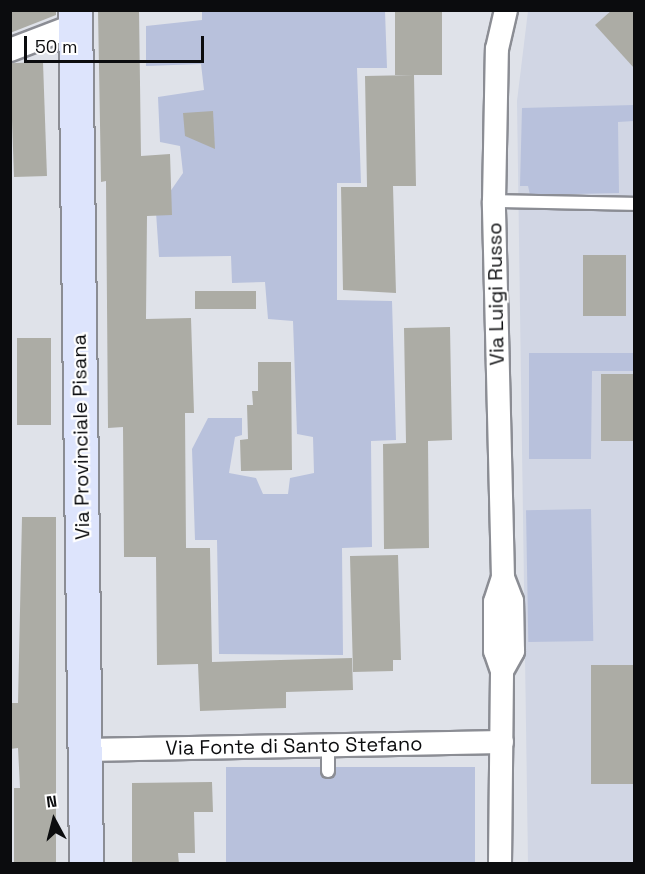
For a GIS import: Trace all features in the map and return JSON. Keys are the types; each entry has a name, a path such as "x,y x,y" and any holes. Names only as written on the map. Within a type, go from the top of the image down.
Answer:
{"street":[{"name":"Via Luigi Russo","path":"500,864 502,671 513,651 513,601 503,578 494,201 497,49 506,10"},
{"path":"10,50 75,18"},
{"name":"Via Provinciale Pisana","path":"75,18 86,864"},
{"name":"Via Fonte di Santo Stefano","path":"86,750 502,742"}],"lane":[{"path":"494,201 634,204"},
{"path":"328,746 328,771"}],"shaded area":[{"path":"202,11 385,11 387,68 357,68 361,183 337,183 337,300 392,301 396,440 371,441 372,547 342,548 343,655 219,654 217,540 195,540 192,449 208,418 242,418 242,435 235,437 229,473 256,478 263,494 288,494 290,478 314,473 313,437 297,434 293,321 268,319 265,282 232,283 231,256 159,257 156,212 183,173 180,146 160,142 158,97 204,90 201,64 146,66 146,26 202,20"},
{"path":"528,11 634,11 634,863 528,863 517,101"},
{"path":"634,105 634,121 618,122 619,193 530,195 528,186 520,186 522,108"},
{"path":"529,353 634,353 634,371 592,371 591,459 529,459"},
{"path":"591,509 593,641 528,642 526,510"},
{"path":"226,767 475,767 475,863 226,863"}],"building":[{"path":"10,10 56,10 56,15 10,33"},
{"path":"98,10 139,10 141,156 170,154 172,215 147,216 146,319 191,318 194,413 185,413 186,548 210,548 212,662 352,658 353,690 286,692 286,708 200,711 198,664 157,665 156,557 124,557 123,427 108,428 106,181 101,182"},
{"path":"395,10 442,10 442,75 395,75"},
{"path":"612,10 634,10 634,68 595,25"},
{"path":"43,62 47,176 14,177 10,63"},
{"path":"414,75 416,186 393,186 396,293 343,290 341,187 367,187 365,76"},
{"path":"213,111 215,149 185,136 183,113"},
{"path":"583,255 626,255 626,316 583,316"},
{"path":"195,291 256,291 256,309 195,309"},
{"path":"450,327 452,440 428,441 429,548 384,549 383,444 406,443 404,328"},
{"path":"17,338 51,338 51,425 17,425"},
{"path":"258,362 291,362 292,470 241,471 240,440 248,439 247,405 253,405 252,391 258,391"},
{"path":"601,374 634,374 634,441 601,441"},
{"path":"22,517 56,517 56,864 14,864 14,788 20,788 18,748 10,749 10,711 11,703 18,703"},
{"path":"398,555 401,660 393,660 393,671 353,672 350,556"},
{"path":"591,665 634,665 634,784 591,784"},
{"path":"212,782 213,812 194,812 195,853 178,853 179,864 132,864 132,783"}]}
